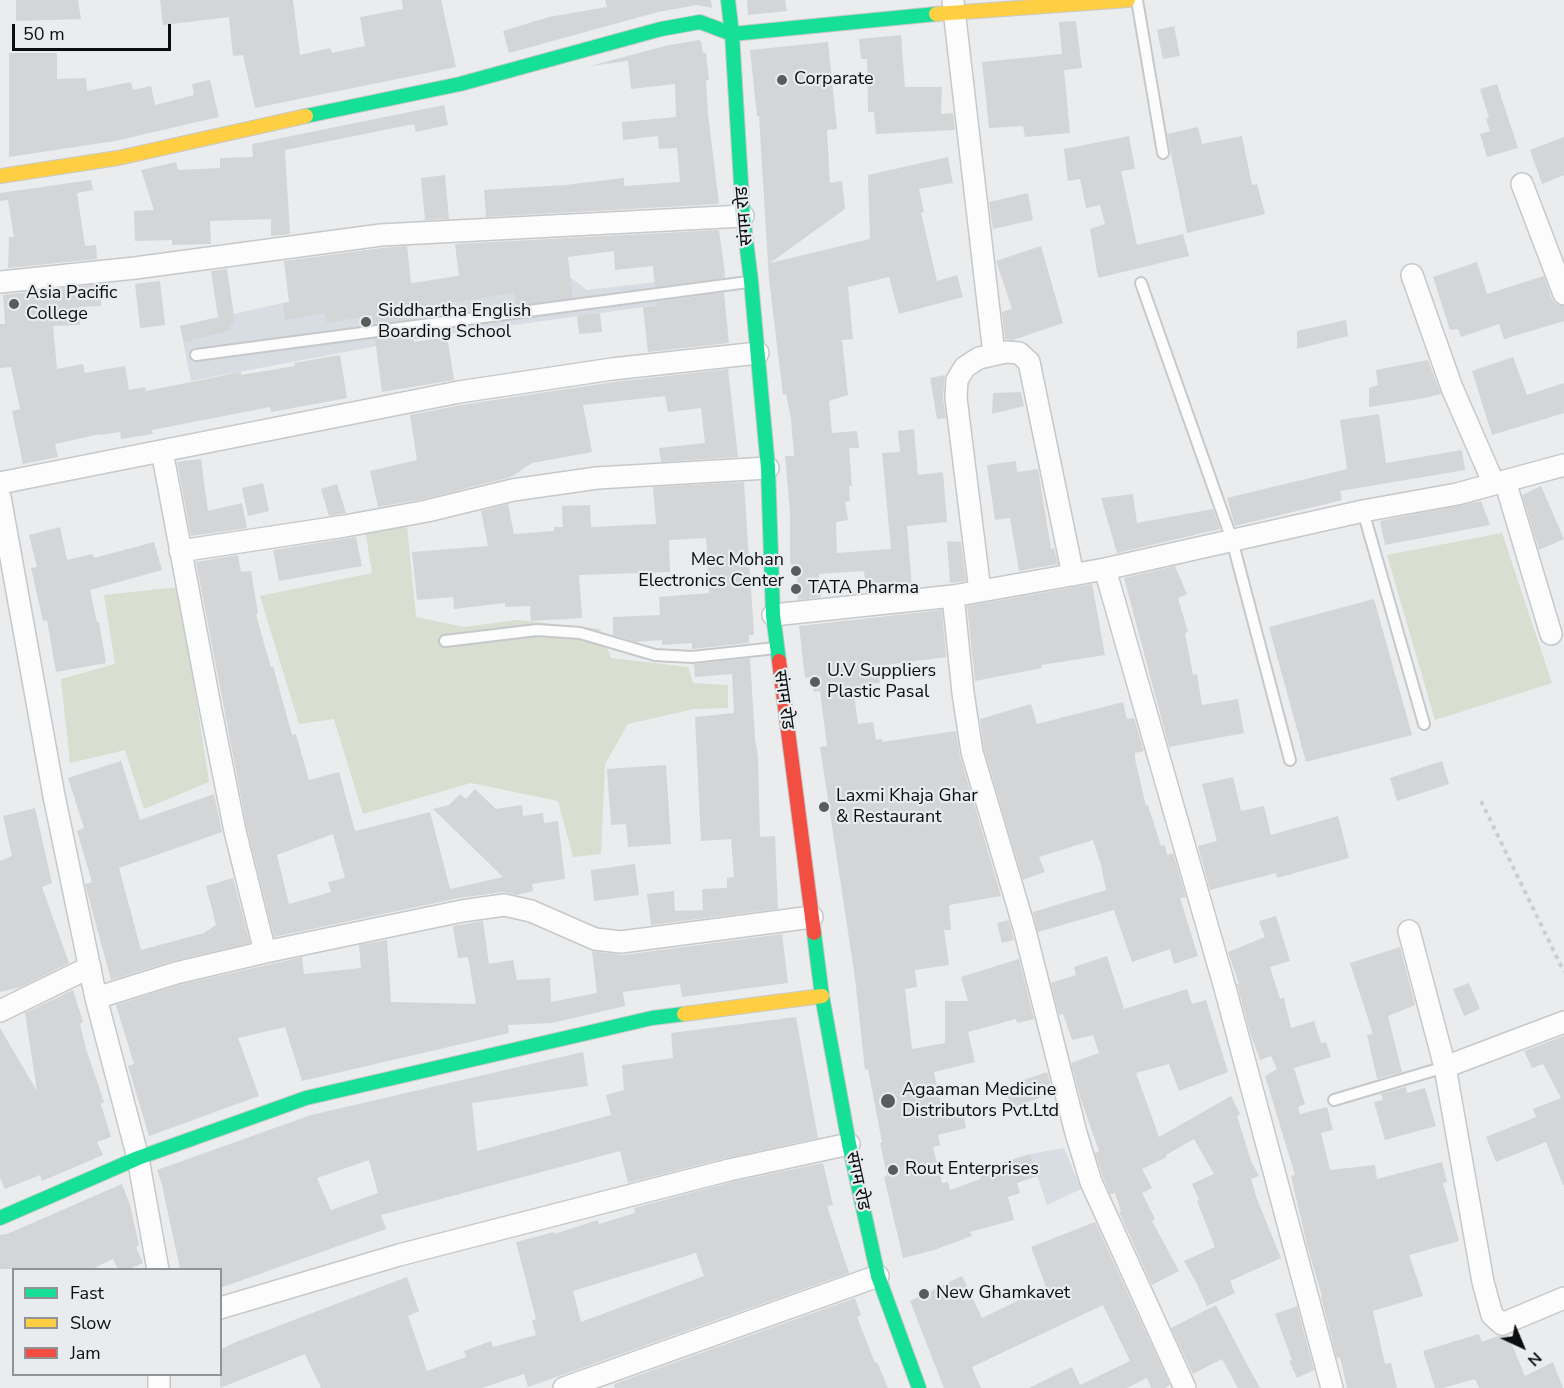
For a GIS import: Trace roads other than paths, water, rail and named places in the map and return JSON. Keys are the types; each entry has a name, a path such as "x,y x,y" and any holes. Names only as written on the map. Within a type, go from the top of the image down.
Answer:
{"street":[{"name":"संगम रोड","path":"728,0 743,216 768,468 773,615 822,996 849,1144 878,1276 919,1388"},
{"path":"0,176 118,158 255,126 460,84 661,29 700,22 732,34 954,6 1128,0"},
{"path":"954,6 994,354"},
{"path":"1522,184 1564,294"},
{"path":"0,282 135,268 381,235 743,216"},
{"path":"1412,275 1452,388 1500,483 1551,634"},
{"path":"980,591 956,398 957,380 965,367 979,358 1006,351 1019,353 1029,362 1073,575"},
{"path":"0,483 459,392 612,369 758,353"},
{"path":"162,451 231,808 265,952"},
{"path":"773,615 953,596 1105,569 1363,511 1457,494 1564,465"},
{"path":"180,550 427,512 513,490 597,478 768,468"},
{"path":"0,497 54,796 96,998 138,1158 158,1268"},
{"path":"1105,569 1225,988 1332,1388"},
{"path":"953,596 963,693 972,752 1024,927 1076,1133 1092,1182 1185,1388"},
{"path":"96,998 176,973 265,952 462,911 504,905 531,911 595,939 621,942 812,917"},
{"path":"1409,931 1445,1067 1483,1282 1492,1315 1502,1324 1564,1299"},
{"path":"0,1011 90,967"},
{"path":"3,1211 138,1158 306,1098 652,1018 822,996"},
{"path":"1445,1067 1564,1022"},
{"path":"222,1307 399,1255 729,1170 849,1144"},
{"path":"564,1388 878,1276"}],"lane":[{"path":"1137,0 1162,153"},
{"path":"196,355 751,281"},
{"path":"1141,283 1232,540 1290,760"},
{"path":"1363,511 1424,724"},
{"path":"445,641 537,630 580,633 655,655 692,657 777,648"},
{"path":"1334,1100 1445,1067"}],"place":[{"name":"Corparate","path":"782,80"},
{"name":"Asia Pacific College","path":"14,304"},
{"name":"Siddhartha English Boarding School","path":"366,322"},
{"name":"Mec Mohan Electronics Center","path":"796,571"},
{"name":"TATA Pharma","path":"796,589"},
{"name":"U.V Suppliers Plastic Pasal","path":"815,682"},
{"name":"Laxmi Khaja Ghar & Restaurant","path":"824,807"},
{"name":"Agaaman Medicine Distributors Pvt.Ltd","path":"888,1101"},
{"name":"Rout Enterprises","path":"893,1170"},
{"name":"New Ghamkavet","path":"924,1294"}]}
